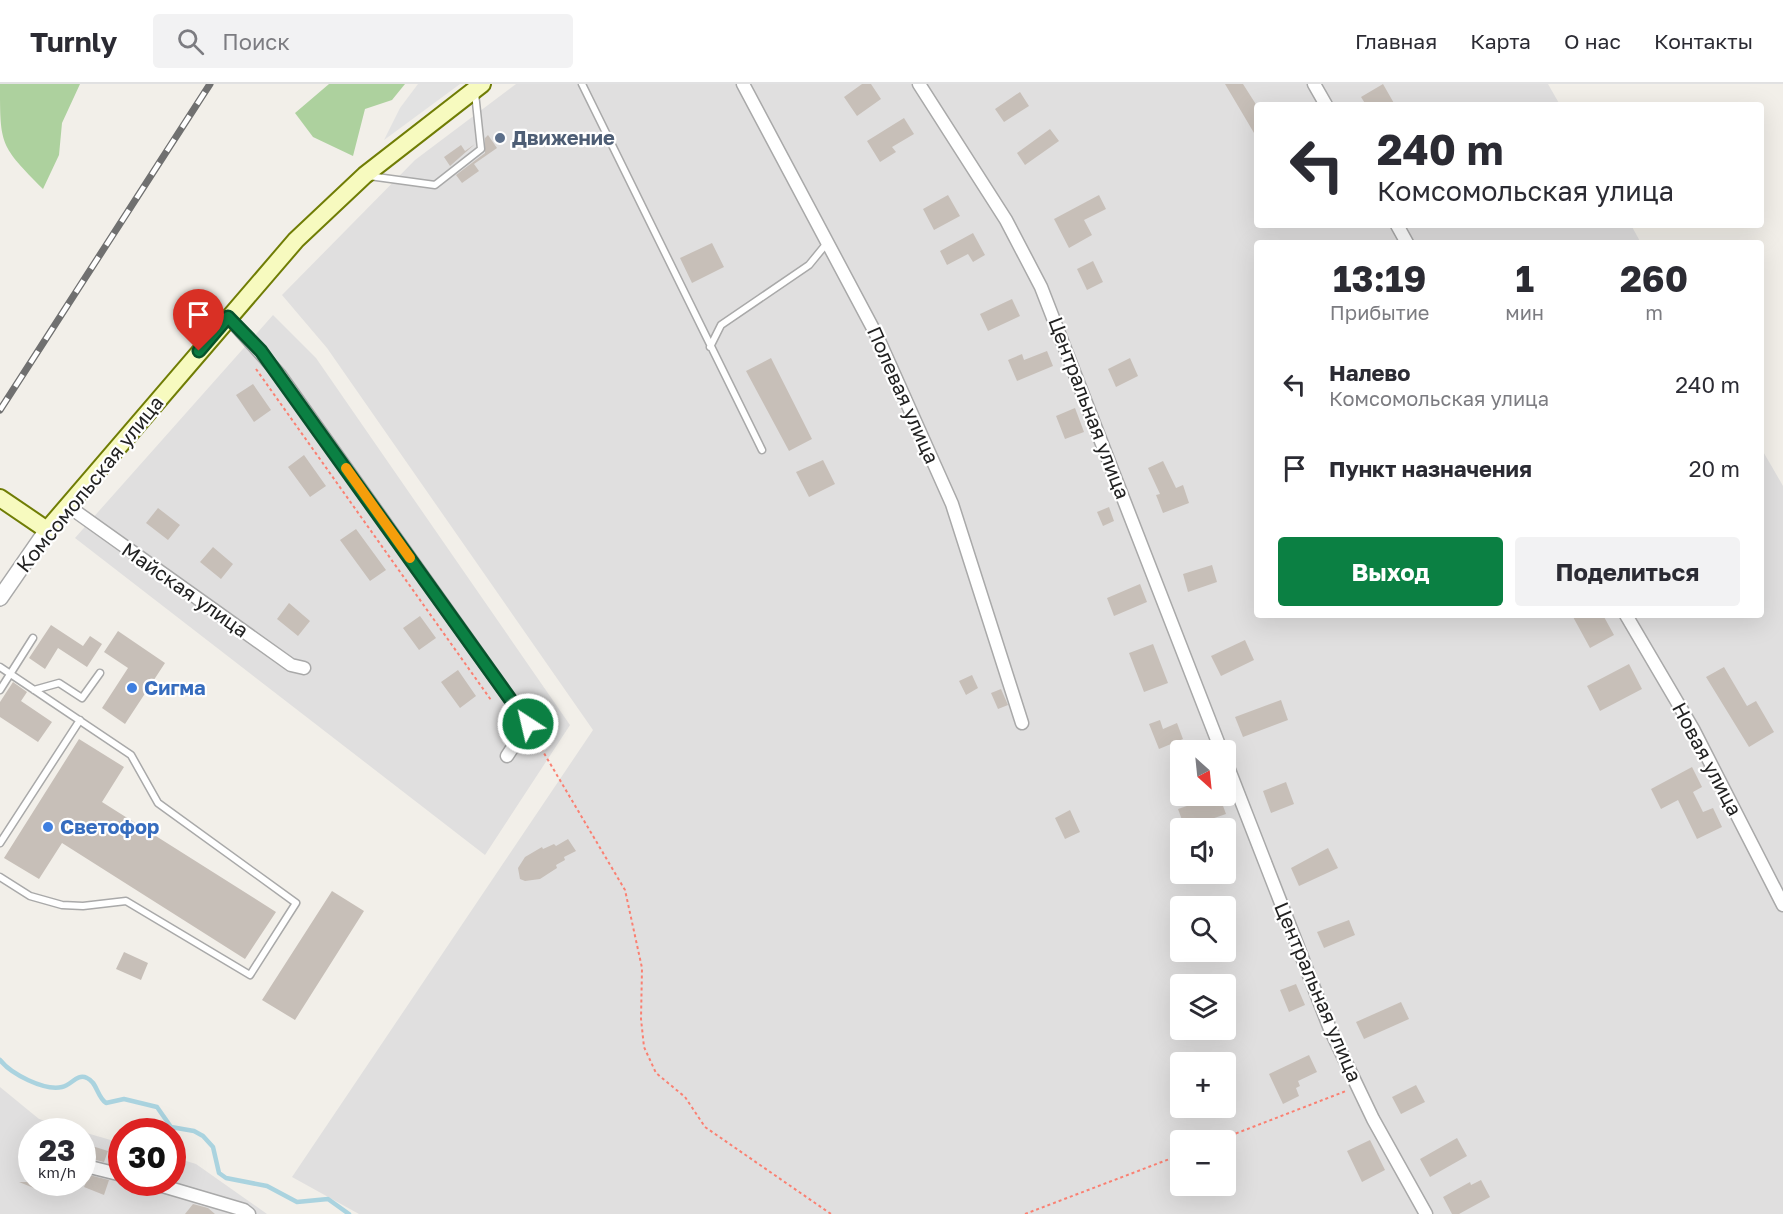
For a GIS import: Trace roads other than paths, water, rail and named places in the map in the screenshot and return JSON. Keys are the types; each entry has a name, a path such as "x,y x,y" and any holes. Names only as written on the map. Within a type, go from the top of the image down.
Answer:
{"main road":[{"name":"Комсомольская улица","path":"47,530 296,240 365,175 478,87"},
{"path":"0,498 47,530"}],"street":[{"name":"Полевая улица","path":"743,84 877,336 952,504 1022,723"},
{"name":"Центральная улица","path":"919,84 1006,220 1041,287 1217,740"},
{"path":"1314,84 1324,102"},
{"path":"228,317 280,375 528,724 507,756"},
{"name":"Майская улица","path":"68,506 291,665 304,668"},
{"name":"Комсомольская улица","path":"0,598 47,530"},
{"name":"Новая улица","path":"1628,618 1693,729 1783,905"},
{"name":"Центральная улица","path":"1236,788 1330,1029 1357,1086 1426,1214"},
{"path":"186,1193 244,1210 249,1214"}],"lane":[{"path":"582,84 762,450"},
{"path":"365,175 435,185 481,149 478,87"},
{"path":"710,347 721,325 809,265 827,242"},
{"path":"0,690 33,638"},
{"path":"0,667 131,755 158,803 296,903 250,975 126,901 83,906 62,905 30,896 0,877"},
{"path":"34,690 59,683 82,698 100,674"},
{"path":"0,843 80,720"}],"waterway":[{"path":"0,1060 12,1071 37,1084 55,1088 62,1087 83,1077 93,1083 106,1103 124,1099 157,1107 171,1127 194,1131 203,1136 213,1147 219,1173 226,1178 267,1186 297,1202 328,1199 349,1214"}],"railway":[{"path":"0,410 210,84"}],"place":[{"name":"Движение","path":"500,138"},
{"name":"Сигма","path":"132,688"},
{"name":"Светофор","path":"48,827"}]}
